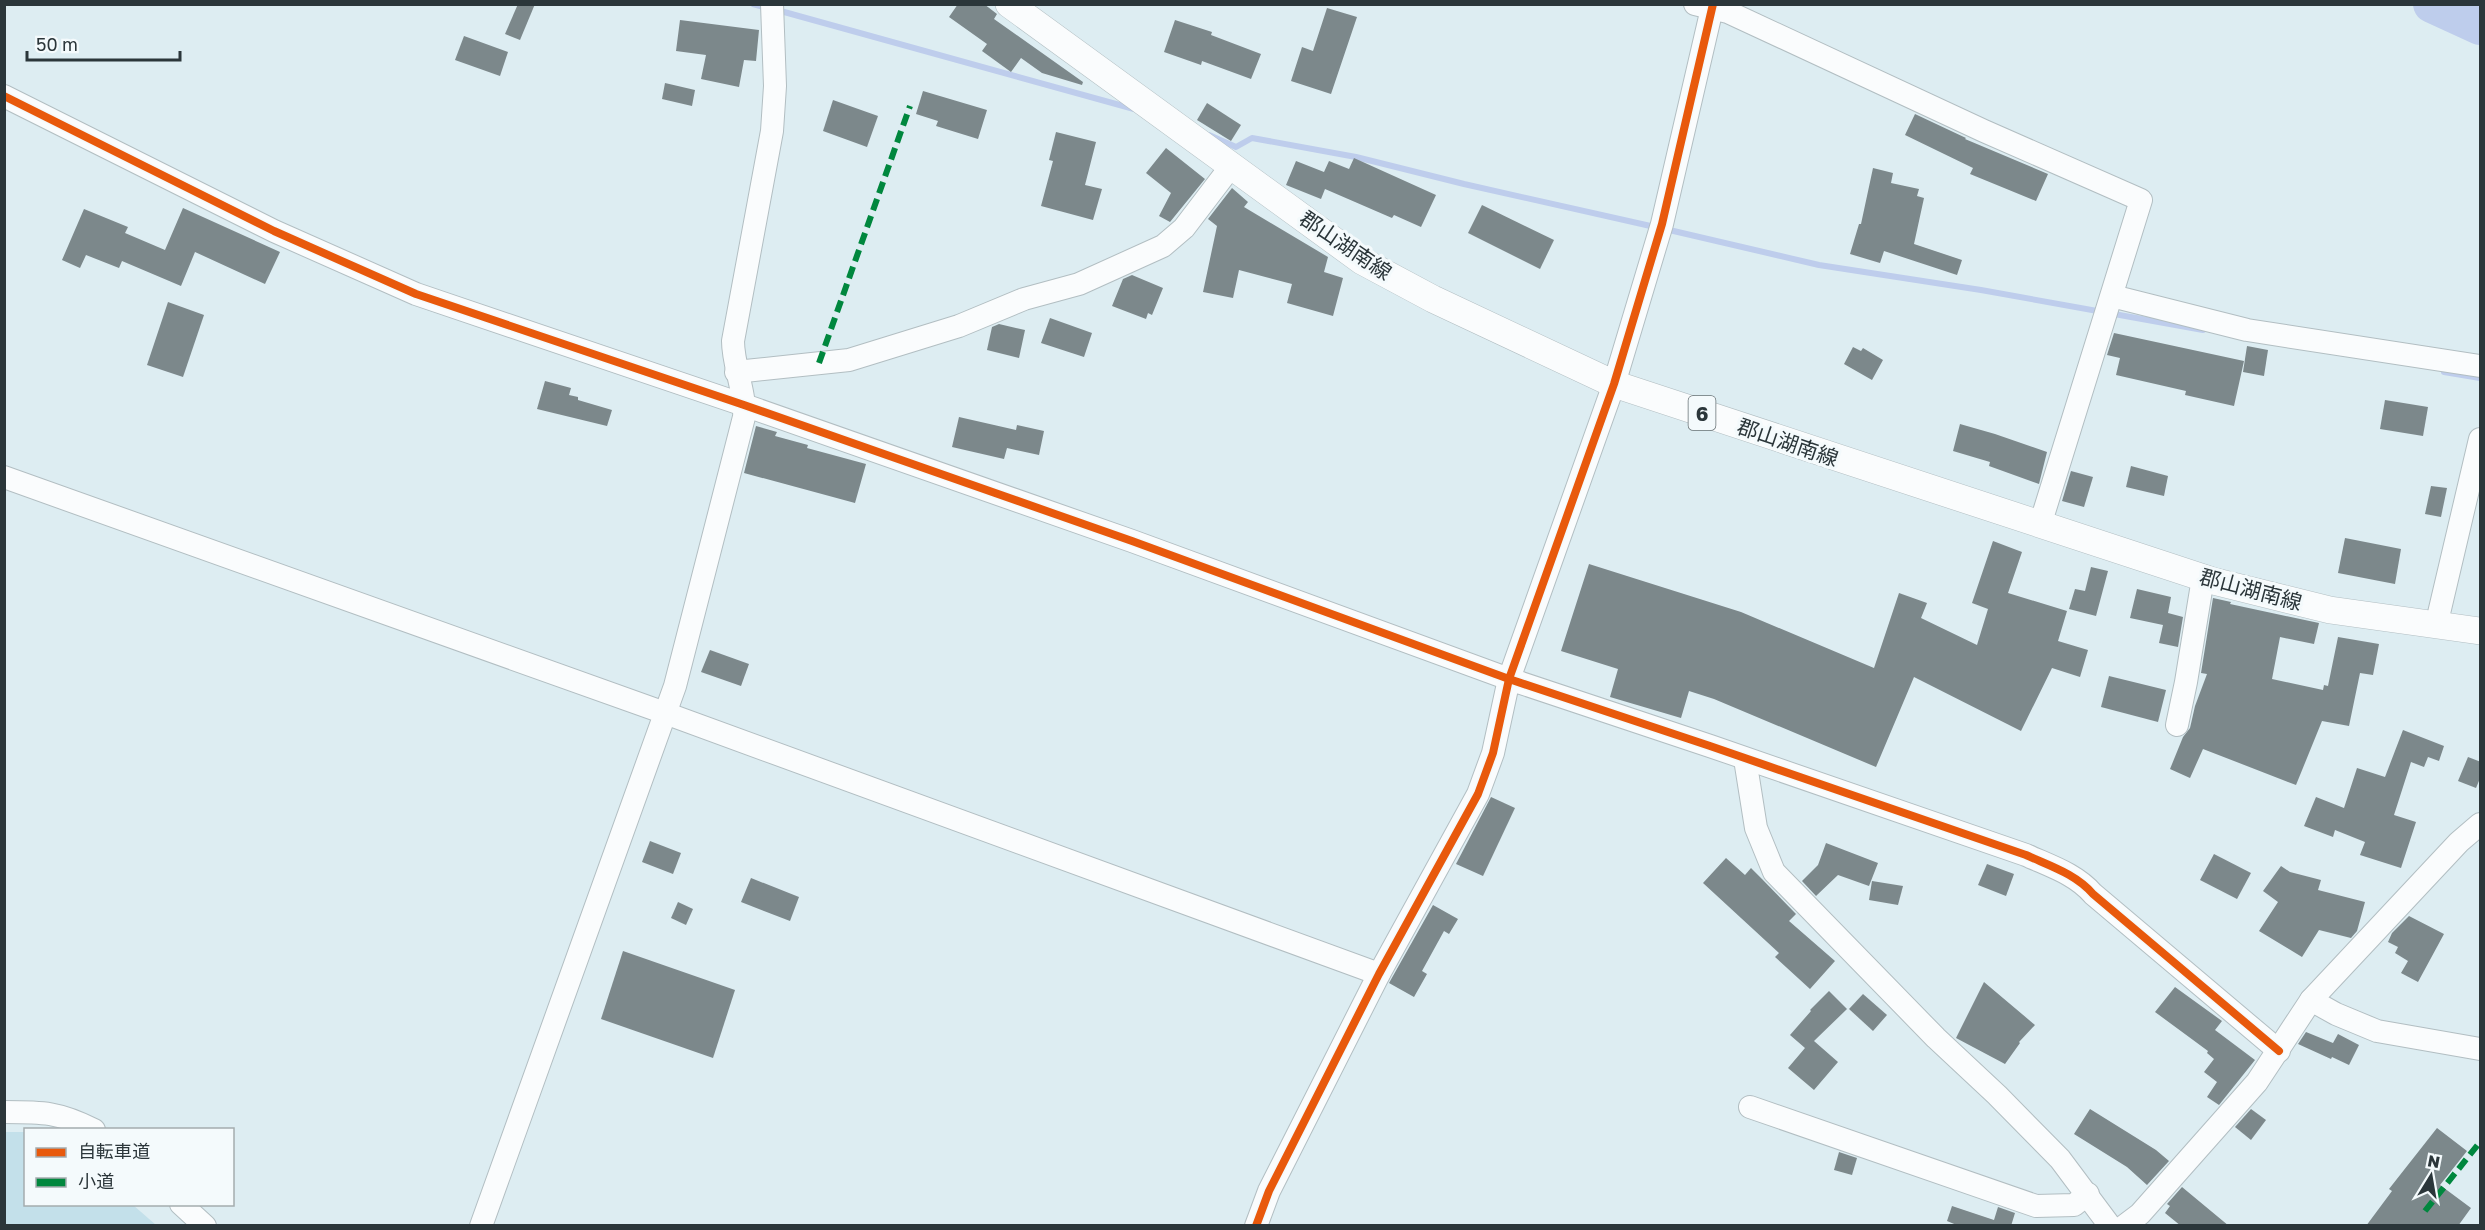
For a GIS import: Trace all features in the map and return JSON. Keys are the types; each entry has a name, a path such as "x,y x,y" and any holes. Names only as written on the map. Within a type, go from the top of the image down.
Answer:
{"main road":[{"name":"郡山湖南線","path":"1009,4 1362,261 1433,299 1614,384 2203,578 2330,610 2481,631"}],"street":[{"path":"481,1226 675,687 744,417 744,405 733,353 735,325 772,131 775,86 772,4"},
{"path":"1257,1226 1269,1191 1379,974 1478,794 1492,753 1509,680 1614,384 1662,224 1707,6 1728,12 1984,131 2141,200 2040,525"},
{"path":"4,96 274,231 416,294 744,405 1132,541 1509,680 2026,855 2083,883 2102,902 2279,1051"},
{"path":"736,372 849,360 959,326 1024,298 1079,284 1163,246 1184,228 1232,165"},
{"path":"2112,296 2247,330 2481,366"},
{"path":"2436,626 2481,439"},
{"path":"4,477 664,713 1379,974"},
{"path":"2177,725 2203,578"},
{"path":"1745,759 1756,828 1774,873 1936,1038 1997,1095 2060,1159 2110,1226"},
{"path":"2124,1226 2140,1214 2257,1082 2311,1000 2460,842 2481,824"},
{"path":"2311,1000 2336,1014 2377,1031 2481,1049"},
{"path":"1750,1107 2034,1216 2074,1205 2088,1194"},
{"path":"4,1112 46,1113 69,1117 90,1128"},
{"path":"183,1206 205,1226"}],"shaded area":[{"path":"5,1132 24,1132 24,1206 134,1206 156,1225 5,1225"}],"building":[{"path":"518,4 535,4 520,40 505,34"},
{"path":"958,4 984,4 997,14 994,19 1083,82 1082,85 1042,73 1021,58 1011,72 982,51 987,44 949,17"},
{"path":"1327,8 1357,17 1331,94 1291,81 1302,47 1313,51"},
{"path":"680,20 759,30 756,61 744,60 739,87 701,79 706,55 676,51"},
{"path":"1175,20 1212,32 1211,35 1261,54 1251,79 1202,61 1201,65 1164,52"},
{"path":"464,36 508,52 500,76 455,60"},
{"path":"665,83 695,90 692,106 662,99"},
{"path":"923,91 987,110 978,139 936,126 938,121 916,114"},
{"path":"833,100 878,116 867,147 823,131"},
{"path":"1207,103 1241,125 1231,141 1197,120"},
{"path":"1915,114 1965,139 2048,174 2036,201 1970,174 1973,168 1905,135"},
{"path":"1056,132 1096,142 1085,185 1102,189 1093,220 1041,206 1053,161 1049,160"},
{"path":"1166,148 1205,179 1170,222 1159,216 1171,193 1146,173"},
{"path":"1354,158 1436,195 1421,227 1394,215 1392,218 1325,189 1321,199 1286,185 1296,161 1324,172 1329,161 1349,169"},
{"path":"1873,168 1893,173 1891,183 1919,189 1917,196 1924,198 1914,244 1962,260 1957,275 1884,251 1880,263 1850,254 1859,224 1861,224"},
{"path":"1232,188 1248,202 1244,207 1328,257 1324,272 1343,278 1333,316 1287,303 1292,284 1239,270 1233,298 1203,292 1217,226 1208,219"},
{"path":"1482,205 1554,240 1540,269 1468,233"},
{"path":"183,208 280,252 265,284 195,252 181,286 122,261 119,268 86,255 80,268 62,260 84,209 128,227 125,233 165,250"},
{"path":"1132,275 1163,288 1152,315 1148,313 1146,319 1112,306 1123,279"},
{"path":"168,302 204,315 183,377 147,365"},
{"path":"1050,318 1092,333 1084,357 1041,343"},
{"path":"999,324 1025,330 1019,358 987,350 992,327"},
{"path":"2114,333 2244,361 2234,406 2185,395 2186,391 2116,375 2120,358 2107,355"},
{"path":"2247,346 2268,350 2264,376 2243,372"},
{"path":"1853,347 1861,351 1863,348 1883,360 1872,380 1844,364"},
{"path":"545,381 571,388 569,395 578,397 578,400 612,410 607,426 537,409"},
{"path":"2385,400 2428,407 2423,436 2380,429"},
{"path":"959,417 1016,430 1017,425 1044,431 1039,455 1007,448 1004,459 952,447"},
{"path":"1960,424 2047,452 2039,484 1989,466 1990,462 1953,451"},
{"path":"756,426 777,432 775,436 808,445 807,448 866,464 855,503 744,473"},
{"path":"2131,466 2168,476 2164,496 2126,487"},
{"path":"2071,471 2093,477 2084,507 2062,501"},
{"path":"2431,486 2447,488 2441,517 2425,514"},
{"path":"2345,538 2401,549 2395,584 2338,573"},
{"path":"1993,541 2022,552 2008,593 2067,611 2058,641 2088,650 2080,677 2052,668 2021,731 1914,677 1876,767 1714,699 1689,691 1681,718 1610,697 1618,669 1561,651 1589,564 1741,612 1874,668 1899,593 1927,603 1921,618 1977,645 1988,609 1972,603"},
{"path":"2091,567 2108,571 2096,616 2069,609 2075,589 2085,591"},
{"path":"2137,589 2171,597 2168,613 2183,617 2178,647 2159,643 2163,625 2130,618"},
{"path":"2213,598 2231,602 2230,604 2319,623 2314,644 2280,637 2272,679 2323,690 2324,685 2328,686 2338,637 2379,644 2373,675 2360,673 2349,726 2322,721 2296,785 2203,749 2190,778 2170,769 2183,737 2190,728 2195,706 2207,674 2201,673"},
{"path":"710,650 749,664 741,686 701,672"},
{"path":"2109,676 2166,690 2158,722 2101,707"},
{"path":"2403,730 2444,746 2439,761 2428,757 2424,767 2411,762 2394,815 2416,822 2401,868 2360,855 2365,842 2335,830 2333,837 2304,826 2316,797 2344,808 2357,768 2385,777"},
{"path":"2468,757 2481,762 2481,776 2476,788 2458,781"},
{"path":"1491,797 1515,808 1483,876 1456,864"},
{"path":"650,841 681,853 673,874 642,862"},
{"path":"1826,843 1878,863 1869,886 1838,875 1816,896 1802,881 1818,865"},
{"path":"2214,854 2251,873 2237,899 2200,880"},
{"path":"1726,858 1745,875 1751,868 1796,914 1789,921 1835,961 1810,989 1775,957 1779,953 1703,883"},
{"path":"1987,864 2014,874 2006,896 1978,885"},
{"path":"2281,866 2290,872 2321,880 2318,890 2365,902 2357,931 2351,938 2319,930 2302,957 2259,931 2278,902 2263,891"},
{"path":"751,878 799,897 790,921 741,902"},
{"path":"1872,881 1903,886 1898,905 1869,900"},
{"path":"678,902 693,909 686,925 671,918"},
{"path":"1433,905 1458,919 1449,934 1444,931 1422,971 1427,974 1414,997 1389,983"},
{"path":"2409,916 2444,934 2418,982 2401,973 2408,961 2395,953 2398,947 2388,942 2392,933"},
{"path":"623,951 735,990 713,1058 601,1019"},
{"path":"1984,982 2035,1025 2019,1042 2005,1064 1956,1038"},
{"path":"2175,987 2222,1021 2215,1030 2255,1060 2219,1105 2207,1097 2217,1082 2204,1072 2214,1059 2207,1053 2208,1051 2155,1012"},
{"path":"1829,991 1847,1009 1814,1041 1838,1062 1814,1090 1788,1068 1805,1048 1790,1035"},
{"path":"1863,994 1887,1015 1873,1031 1849,1009"},
{"path":"2306,1032 2333,1043 2338,1034 2359,1045 2349,1065 2298,1044"},
{"path":"2090,1109 2156,1150 2169,1161 2147,1185 2127,1167 2074,1134"},
{"path":"2251,1109 2266,1120 2251,1140 2235,1127"},
{"path":"2437,1128 2467,1151 2440,1185 2471,1208 2458,1226 2366,1226 2392,1191 2389,1189"},
{"path":"1839,1152 1857,1158 1852,1175 1834,1170"},
{"path":"2182,1187 2229,1226 2181,1226 2165,1213 2170,1206 2167,1204"},
{"path":"1952,1206 1994,1220 1998,1207 2015,1213 2011,1226 1959,1226 1947,1221"}],"waterway":[{"path":"753,4 767,8"},
{"path":"2432,4 2480,26"},
{"path":"777,10 1134,109"},
{"path":"1209,135 1236,147 1252,138 1356,157 1655,227"},
{"path":"1665,229 1819,265 1981,290 2203,330"},
{"path":"2444,372 2480,378"}],"marked path":[{"path":"819,363 910,106"},
{"path":"2425,1211 2480,1142"}],"cycle path":[{"path":"4,96 274,231 416,294 744,405 1132,541 1509,679 1614,384 1662,224 1713,4"},
{"path":"1256,1226 1269,1191 1379,974 1478,794 1493,753 1509,679 2026,855 2062,871 2079,881 2279,1051"}]}
